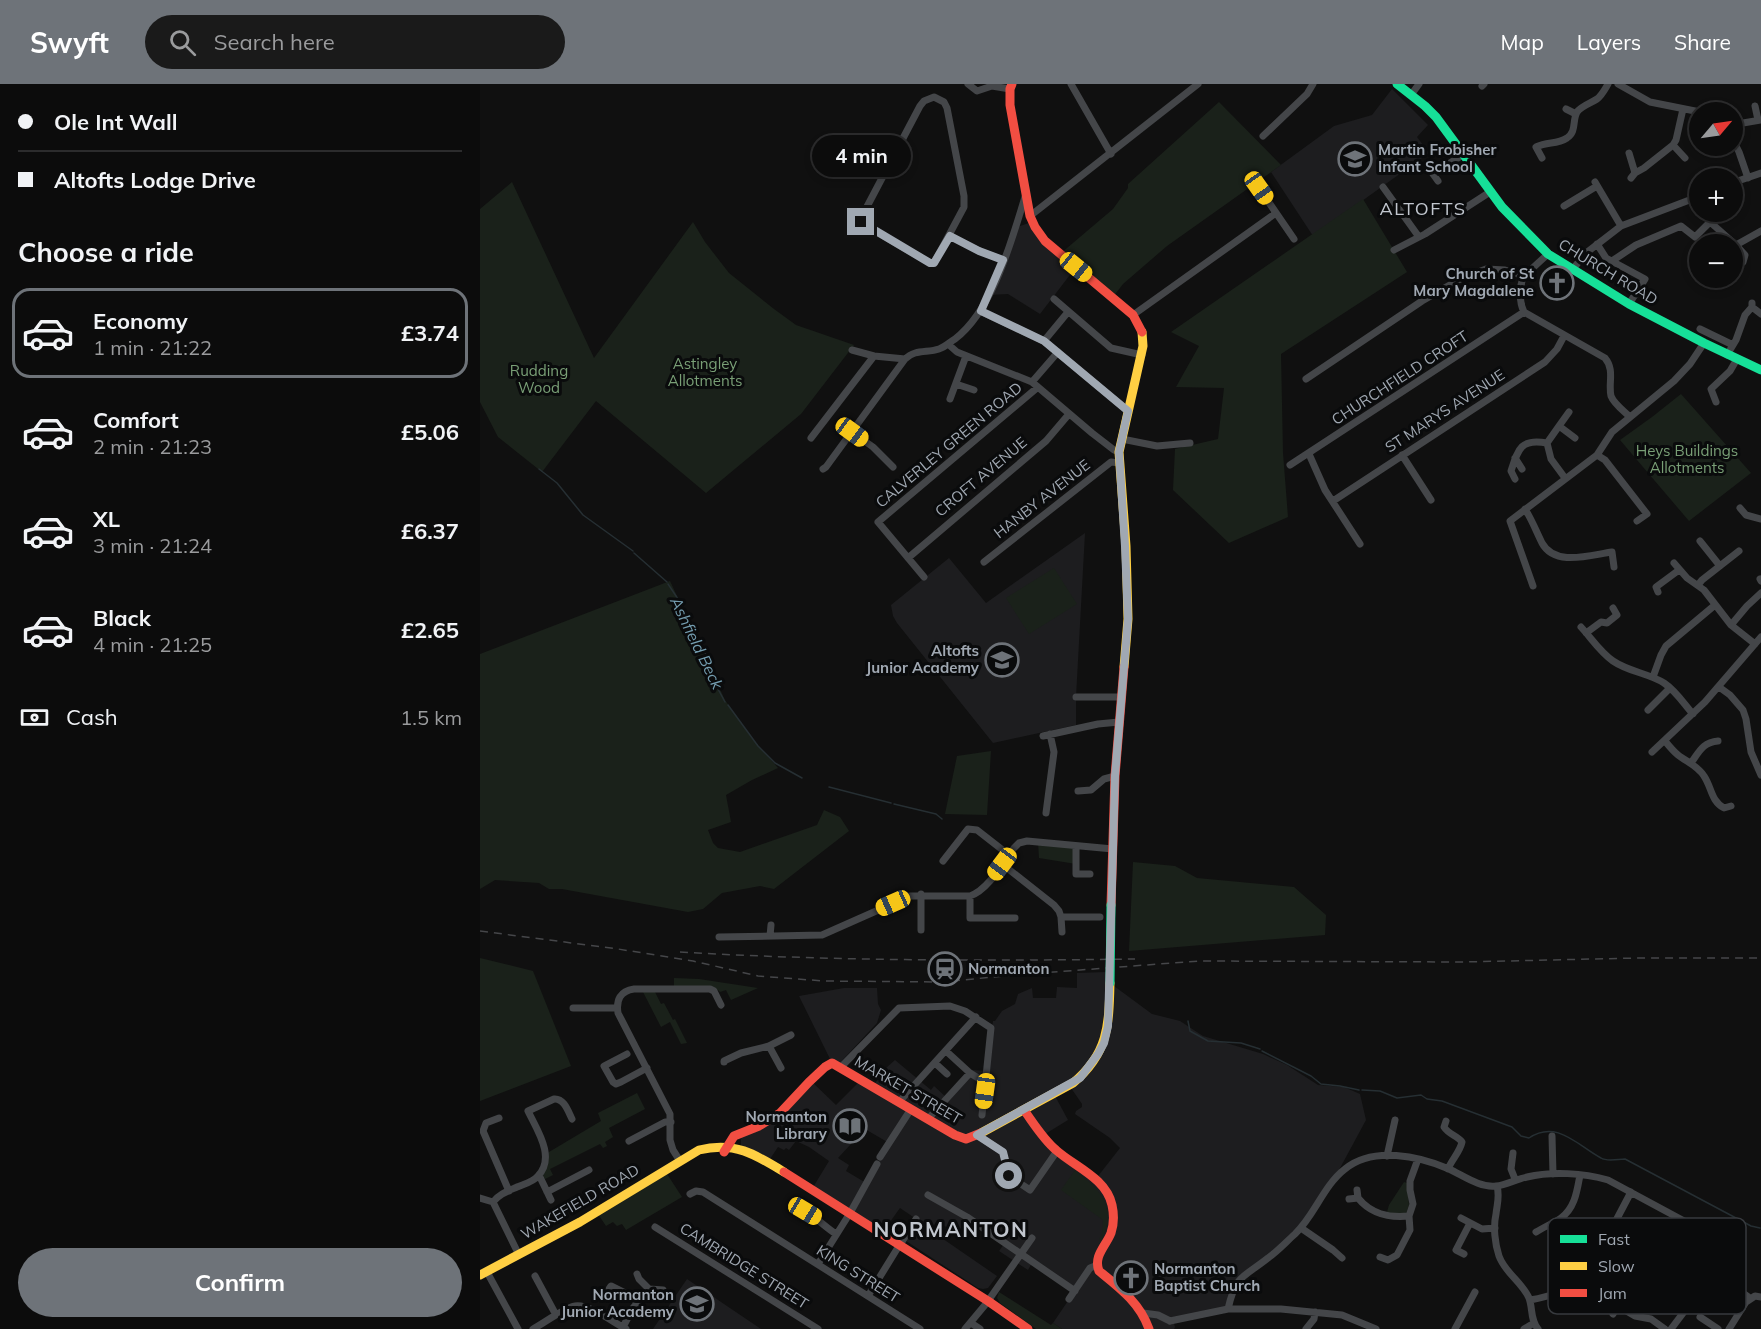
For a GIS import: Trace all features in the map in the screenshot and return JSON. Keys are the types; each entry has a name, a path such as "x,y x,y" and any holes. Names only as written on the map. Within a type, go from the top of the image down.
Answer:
{"street":[{"path":"968,84 977,91 992,86 1011,86 1010,105 1031,219 1045,241 1133,315 1143,330 1142,355 1119,452 1128,619 1115,776 1108,1026 1104,1043 1080,1078 974,1137"},
{"path":"1015,230 1198,84"},
{"path":"1263,136 1307,94 1313,84"},
{"name":"CHURCH ROAD","path":"1397,84 1436,117 1490,192 1513,220 1548,254 1629,304 1727,355 1761,369"},
{"path":"1411,94 1419,84"},
{"path":"1542,158 1536,147 1545,142 1558,142 1568,137 1574,129 1576,114 1600,95 1608,84"},
{"path":"1618,84 1650,102 1689,110"},
{"path":"1072,88 1111,154"},
{"path":"934,97 944,102 947,108 964,196 964,207 950,236 937,259 934,263 930,263 861,222 861,218 920,106 924,101 934,97"},
{"path":"1743,123 1759,120 1755,106"},
{"path":"1566,109 1576,114"},
{"path":"1629,153 1633,176 1673,145 1683,109"},
{"path":"1673,145 1685,158"},
{"path":"1428,167 1436,178 1464,154"},
{"path":"1740,156 1748,177"},
{"path":"1743,179 1761,173"},
{"path":"1564,206 1596,184 1621,226"},
{"path":"1383,187 1390,192 1419,237"},
{"path":"1259,188 1294,239"},
{"path":"1394,250 1419,237 1490,192"},
{"path":"823,468 905,359 913,353 934,350 948,344 967,329 981,311 1015,230 1026,195"},
{"path":"1572,270 1597,244 1621,226 1689,200"},
{"path":"1133,315 1276,213"},
{"path":"1612,261 1635,244 1681,226 1695,237 1710,222 1724,234"},
{"path":"1743,241 1761,231"},
{"path":"950,236 1003,260"},
{"path":"1597,244 1606,258 1645,279 1629,304"},
{"path":"1548,254 1524,276 1521,282 1522,309 1564,336 1605,358 1610,363 1612,399 1630,417"},
{"path":"1306,379 1422,301 1462,278 1486,269 1505,270 1524,276"},
{"path":"1054,299 1112,348 1142,355"},
{"path":"1727,355 1752,305 1761,314"},
{"path":"981,311 1044,341 1128,411"},
{"path":"1044,341 1068,312"},
{"name":"CHURCHFIELD CROFT","path":"1290,465 1524,312"},
{"path":"1700,329 1733,345"},
{"name":"ST MARYS AVENUE","path":"1332,501 1545,362 1557,349 1564,336"},
{"path":"1533,586 1510,521 1596,455 1606,439 1674,381 1690,364 1704,343"},
{"path":"948,344 957,352 1035,384 1069,414 1119,452"},
{"path":"852,350 874,356 905,359"},
{"name":"CALVERLEY GREEN ROAD","path":"908,558 878,522 1035,384 1058,352"},
{"path":"811,438 874,356"},
{"path":"950,399 966,356"},
{"path":"1716,402 1711,389 1730,371 1737,359"},
{"path":"956,384 974,390"},
{"path":"1565,478 1551,459 1547,443 1569,412"},
{"name":"CROFT AVENUE","path":"908,558 1046,441 1069,414"},
{"path":"1559,426 1575,438"},
{"path":"852,432 873,447 892,467"},
{"path":"1122,439 1157,446 1190,442"},
{"path":"1515,479 1511,471 1517,452 1526,443 1538,441 1547,443"},
{"path":"1309,454 1320,481 1360,544"},
{"path":"1402,455 1431,500"},
{"path":"1596,455 1605,460 1647,514 1637,521"},
{"path":"1515,458 1522,470"},
{"name":"HANBY AVENUE","path":"984,562 1111,462 1120,463"},
{"path":"1740,508 1746,514 1761,519"},
{"path":"1525,509 1547,550 1562,557 1612,552 1614,567"},
{"path":"1738,520 1746,514"},
{"path":"1700,541 1720,566"},
{"path":"1698,585 1739,551"},
{"path":"908,558 924,577"},
{"path":"1649,580 1657,589 1677,567 1704,590 1731,625 1755,644"},
{"path":"1731,625 1761,593"},
{"path":"1653,677 1666,646 1715,605"},
{"path":"1613,608 1617,615 1607,623 1600,622 1584,630 1598,648 1614,662 1634,672 1653,677 1671,688 1693,714"},
{"path":"1652,752 1719,687 1761,637"},
{"path":"1719,687 1730,695 1743,710 1751,752 1760,771"},
{"path":"1648,710 1671,688"},
{"path":"1076,697 1121,697"},
{"path":"1046,813 1054,752 1047,735 1119,722"},
{"path":"1665,741 1680,757 1691,763 1705,777 1716,802 1726,809"},
{"path":"1691,763 1704,745 1718,741"},
{"path":"1082,789 1091,790 1104,779 1115,776"},
{"path":"943,861 968,829 977,830 1009,855"},
{"path":"719,937 822,935 910,896 921,894 970,896 978,893 1019,843 1113,849"},
{"path":"1076,846 1076,874 1090,874"},
{"path":"1002,864 1059,910 1062,932"},
{"path":"921,894 921,930"},
{"path":"970,896 970,918 1014,918"},
{"path":"1061,917 1100,917"},
{"path":"770,936 771,925"},
{"path":"680,1161 670,1140 670,1114 621,1018 617,1008 618,998 623,993 634,989 710,988 721,1005"},
{"path":"706,1148 717,1141 759,1126 780,1113 825,1067 836,1066 889,1012 903,1007 950,1006 965,1011 991,1028 982,1115"},
{"path":"573,1008 617,1008"},
{"path":"899,1102 976,1017"},
{"path":"724,1062 735,1055 769,1046 791,1035"},
{"path":"769,1046 781,1068"},
{"path":"946,1051 986,1083"},
{"path":"627,1054 604,1066 613,1082 616,1084 621,1082 647,1068"},
{"path":"935,1063 947,1074"},
{"name":"MARKET STREET","path":"836,1066 962,1138 974,1137"},
{"path":"928,1119 970,1072"},
{"path":"493,1202 496,1197 533,1180 545,1165 546,1155 542,1141 528,1111 558,1098 572,1119"},
{"path":"818,1264 850,1213 878,1160 911,1109"},
{"path":"1024,1110 1041,1136 1104,1188 1111,1202 1114,1217 1111,1232 1096,1259 1095,1266 1099,1272 1133,1300 1143,1313 1149,1329"},
{"path":"497,1117 486,1124 482,1131 509,1191"},
{"path":"1387,1156 1395,1120"},
{"path":"629,1141 666,1122 671,1122"},
{"path":"1443,1125 1449,1134 1466,1140 1451,1160 1448,1169"},
{"path":"695,1153 728,1150 739,1135"},
{"path":"739,1135 748,1152 850,1213 898,1247 1028,1329"},
{"path":"1552,1136 1553,1174"},
{"path":"974,1137 1003,1152 1009,1176 1030,1190 1057,1151"},
{"path":"706,1148 728,1150 744,1155 748,1152"},
{"name":"WAKEFIELD ROAD","path":"484,1274 580,1222 680,1161 706,1148"},
{"path":"1513,1153 1516,1162 1511,1169 1515,1179"},
{"path":"1228,1309 1231,1293 1237,1282 1302,1228 1328,1187 1346,1168 1366,1158 1404,1156 1448,1169 1485,1185 1497,1186 1530,1176 1553,1174 1593,1176 1608,1180 1679,1218"},
{"path":"1380,1257 1389,1264 1397,1255 1410,1230 1409,1216 1413,1204 1410,1181 1418,1159"},
{"path":"547,1192 589,1170"},
{"path":"539,1175 551,1200"},
{"path":"1561,1218 1570,1210 1574,1202 1580,1175"},
{"path":"1497,1186 1499,1193 1495,1215 1497,1249 1502,1264 1527,1294 1536,1326 1524,1329"},
{"path":"1357,1190 1358,1198 1370,1210 1389,1217 1409,1216"},
{"name":"KING STREET","path":"690,1194 696,1191 703,1192 920,1329"},
{"path":"1617,1218 1631,1192"},
{"path":"928,1195 967,1217 1075,1291"},
{"path":"480,1198 493,1202 519,1255"},
{"path":"1348,1199 1358,1198"},
{"path":"805,1211 836,1234"},
{"path":"1541,1217 1545,1226"},
{"path":"1461,1218 1482,1229 1495,1228"},
{"path":"868,1296 916,1219"},
{"path":"1464,1254 1456,1250 1470,1223"},
{"path":"1536,1232 1548,1224"},
{"name":"CAMBRIDGE STREET","path":"655,1227 818,1329"},
{"path":"1302,1228 1342,1258"},
{"path":"965,1329 1032,1238"},
{"path":"1069,1299 1090,1268 1095,1266"},
{"path":"484,1274 518,1329"},
{"path":"637,1274 649,1289 663,1290"},
{"path":"535,1276 545,1289 556,1315"},
{"path":"609,1289 610,1286 617,1289 638,1303"},
{"path":"533,1329 572,1306 581,1305 624,1328 649,1289"},
{"path":"1455,1329 1475,1292"},
{"path":"1746,1295 1750,1298"},
{"path":"1530,1300 1548,1296"},
{"path":"1746,1304 1750,1298 1761,1297"},
{"path":"1143,1313 1158,1315 1169,1325 1228,1309 1281,1309 1342,1315 1376,1329"},
{"path":"1306,1329 1314,1318 1315,1312"},
{"path":"1631,1314 1651,1319 1665,1329"},
{"path":"1671,1329 1683,1314"},
{"path":"1729,1329 1739,1314"},
{"path":"1700,1317 1718,1329"},
{"path":"971,1323 980,1329"}],"shaded area":[{"name":"Martin Frobisher Infant School","path":"1392,89 1428,125 1417,137 1429,153 1313,236 1271,172 1334,126 1372,115"},
{"path":"1032,222 1076,267 1040,314 1008,294 988,295 1015,229"},
{"name":"Altofts Junior Academy","path":"1085,533 1076,725 993,743 897,623 891,605 949,558 986,603"},
{"path":"1106,972 1110,983 1152,1014 1180,1021 1203,1036 1263,1054 1287,1065 1318,1085 1344,1087 1360,1094 1366,1120 1339,1174 1301,1228 1244,1275 1228,1309 1173,1320 1174,1329 1062,1329 1053,1323 1074,1292 1032,1263 1028,1270 999,1251 1004,1244 967,1218 957,1234 937,1221 931,1229 900,1208 882,1233 812,1189 829,1161 809,1147 796,1141 789,1150 778,1147 768,1162 741,1146 743,1134 768,1121 810,1080 836,1105 861,1080 873,1086 895,1060 931,1090 934,1086 947,1098 972,1070 987,1071 993,1021 1002,1011 1015,1004 1018,994 1032,988 1033,998 1056,998 1057,987 1077,988 1077,973","holes":["1069,1085 1082,1104 1075,1114 1110,1138 1120,1148 1095,1180 1042,1136 1068,1120 1054,1094","865,1129 889,1143 866,1183 846,1171 849,1165 838,1158"]},
{"path":"844,988 877,988 878,1004 881,1010 877,1023 837,1066 832,1063 799,996"},
{"path":"917,1221 997,1276 988,1288 978,1288 906,1241"},
{"name":"Normanton Junior Academy","path":"687,1279 761,1329 653,1329"}],"green space":[{"path":"1219,102 1281,165 1167,246 1123,284 1113,297 1060,254 1113,209 1128,188 1128,184"},
{"name":"Astingley Allotments","path":"512,182 594,358 693,222 729,273 774,309 796,325 854,345 801,414 706,493 596,401 542,472 498,437 480,402 480,209"},
{"path":"1363,199 1407,272 1281,354 1283,453 1288,517 1229,543 1173,490 1175,449 1218,439 1224,388 1176,387 1199,346 1171,332"},
{"name":"Heys Buildings Allotments","path":"1681,394 1751,473 1689,521 1620,440"},
{"path":"1054,568 1077,604 1029,634 1006,598"},
{"path":"670,581 725,700 751,737 778,768 726,795 731,822 708,830 713,843 718,848 740,852 817,825 824,810 840,817 849,831 774,889 760,886 722,893 703,909 688,912 562,889 549,889 539,883 495,880 480,889 480,654"},
{"path":"991,751 987,815 945,814 957,756"},
{"path":"1038,842 1076,846 1076,864 1039,858"},
{"path":"1133,862 1175,866 1197,878 1294,887 1326,915 1325,935 1129,951"},
{"path":"480,958 533,971 571,1066 480,1101"},
{"path":"674,978 699,979 758,988 731,1000 726,990 720,992 718,990 674,989"},
{"path":"643,992 655,992 661,1004 664,1003 673,1020 675,1019 687,1043 681,1044 670,1022 661,1027"},
{"path":"637,1093 645,1109 609,1128 613,1137 605,1142 607,1146 603,1148 600,1144 550,1169 553,1175 545,1179 542,1174 547,1166 549,1152 601,1121 598,1113"},
{"path":"1075,1170 1099,1192 1104,1200 1108,1218 1101,1241 1099,1239 1102,1234 1103,1220 1061,1190"},
{"path":"667,1174 682,1197 626,1230 622,1224 617,1226 613,1222 606,1226 598,1214"},
{"path":"1404,1182 1407,1183 1409,1205 1406,1214 1388,1214 1389,1205"},
{"path":"999,1292 1051,1325 1053,1323 1062,1329 1036,1329 1000,1303 997,1298"}],"waterway":[{"name":"Ashfield Beck","path":"539,469 557,483 583,515 633,551"},
{"name":"Ashfield Beck","path":"634,553 667,582"},
{"name":"Ashfield Beck","path":"668,584 703,647 725,702"},
{"name":"Ashfield Beck","path":"728,705 758,746 775,763 802,778"},
{"name":"Ashfield Beck","path":"829,787 891,803"},
{"name":"Ashfield Beck","path":"894,804 936,814 942,819"},
{"name":"Ashfield Beck","path":"1188,1021 1190,1031 1208,1041 1241,1043 1260,1049"},
{"name":"Ashfield Beck","path":"1262,1051 1311,1076 1321,1084 1359,1090"},
{"name":"Ashfield Beck","path":"1362,1090 1380,1091 1397,1098 1421,1095 1427,1099 1442,1101 1512,1127 1521,1136 1529,1138 1549,1131 1567,1136 1603,1159 1625,1159 1736,1218"},
{"name":"Ashfield Beck","path":"1746,1223 1760,1228"}],"railway":[{"path":"480,931 693,961 758,976 824,981 943,982 1199,961 1462,962 1761,958"},
{"path":"680,952 908,960 1135,959"}],"traffic: fast":[{"path":"1397,84 1436,117 1502,207 1548,254 1629,304 1761,370"},
{"path":"1110,983 1111,905"}],"traffic: slow":[{"path":"1124,667 1128,619 1126,546 1119,452 1143,346 1142,332"},
{"path":"981,1133 1073,1083 1085,1072 1100,1050 1104,1038 1109,1013 1110,983"},
{"path":"480,1275 580,1222 699,1150 734,1148 754,1155 784,1172"}],"traffic: jam":[{"path":"1012,84 1010,105 1030,216 1035,227 1045,241 1133,315 1142,332"},
{"path":"1111,905 1115,776 1124,667"},
{"path":"724,1152 734,1136 759,1126 780,1113 809,1082 832,1063 955,1135 966,1139 981,1133"},
{"path":"1024,1110 1051,1146 1097,1180 1109,1196 1113,1208 1113,1223 1111,1233 1099,1256 1099,1271 1135,1304 1149,1329"},
{"path":"784,1172 988,1301 1028,1329"}],"place":[{"name":"Martin Frobisher Infant School","path":"1355,159"},
{"name":"Church of St Mary Magdalene","path":"1557,283"},
{"name":"Altofts Junior Academy","path":"1002,660"},
{"name":"Normanton","path":"945,969"},
{"name":"Normanton Library","path":"850,1126"},
{"name":"Normanton Baptist Church","path":"1131,1278"},
{"name":"Normanton Junior Academy","path":"697,1304"}],"district":[{"name":"ALTOFTS","path":"1423,209"},
{"name":"NORMANTON","path":"951,1230"}],"route":[{"path":"861,222 930,263 934,263 937,259 950,236 1003,260 981,311 1044,341 1128,411 1119,452 1128,619 1115,776 1108,1026 1104,1043 1080,1078 977,1135 1003,1152 1009,1176"}],"park label":[{"name":"Rudding Wood","path":"539,380"}]}
